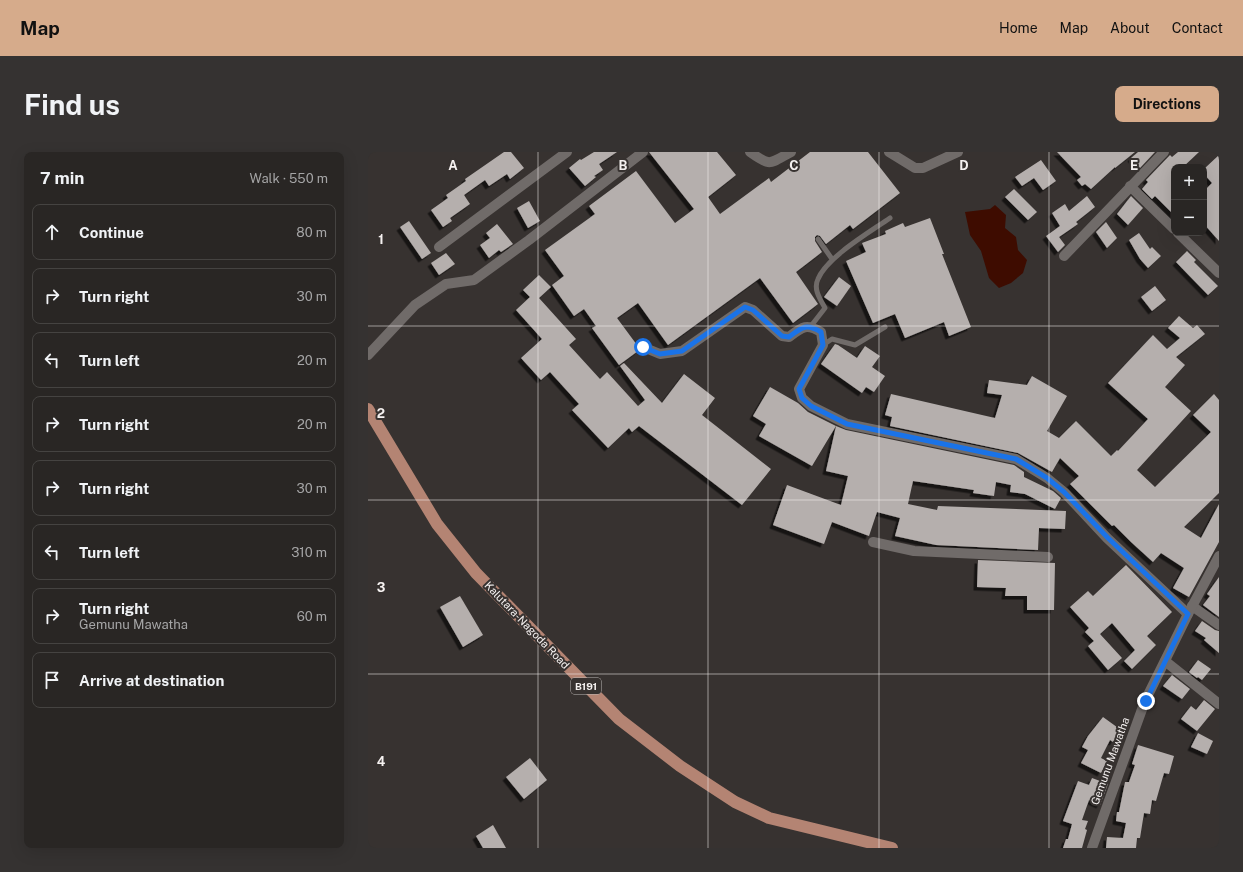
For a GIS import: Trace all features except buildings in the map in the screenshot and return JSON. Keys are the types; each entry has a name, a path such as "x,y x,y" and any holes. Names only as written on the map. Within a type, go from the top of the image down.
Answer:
{"main road":[{"name":"Kalutara-Nagoda Road","path":"368,410 437,524 476,573 619,719 686,770 734,802 769,818 892,848"}],"street":[{"path":"439,247 567,152"},
{"path":"368,355 415,305 446,284 474,280 644,152"},
{"path":"750,152 765,163 772,163 791,152"},
{"path":"889,152 915,168 923,168 958,152"},
{"path":"1064,256 1164,152"},
{"path":"1130,186 1171,226"},
{"path":"1181,236 1219,273"},
{"path":"643,347 660,354 682,351 745,307 753,310 782,336 789,337 801,327 811,326 821,332 823,345 799,389 802,398 811,406 847,424 1016,459 1047,478 1064,492 1108,538 1190,610 1219,625"},
{"path":"874,542 914,551 1048,557"},
{"name":"Gemunu Mawatha","path":"1092,848 1146,701 1190,610 1219,556"},
{"path":"1165,661 1219,704"}],"lane":[{"path":"811,326 825,308 817,293 817,280 832,259 890,218"},
{"path":"818,239 832,259"},
{"path":"823,345 832,339 855,345 885,327"}],"shaded area":[{"path":"995,205 1006,215 1005,228 1016,237 1018,250 1027,260 1023,273 1011,283 999,288 989,278 981,251 970,235 965,212 990,209"}],"route":[{"path":"643,347 660,354 682,351 745,307 753,310 782,336 789,337 801,327 811,326 821,332 823,345 799,389 802,398 811,406 847,424 1016,459 1047,478 1064,492 1108,538 1188,614 1146,701"}]}
